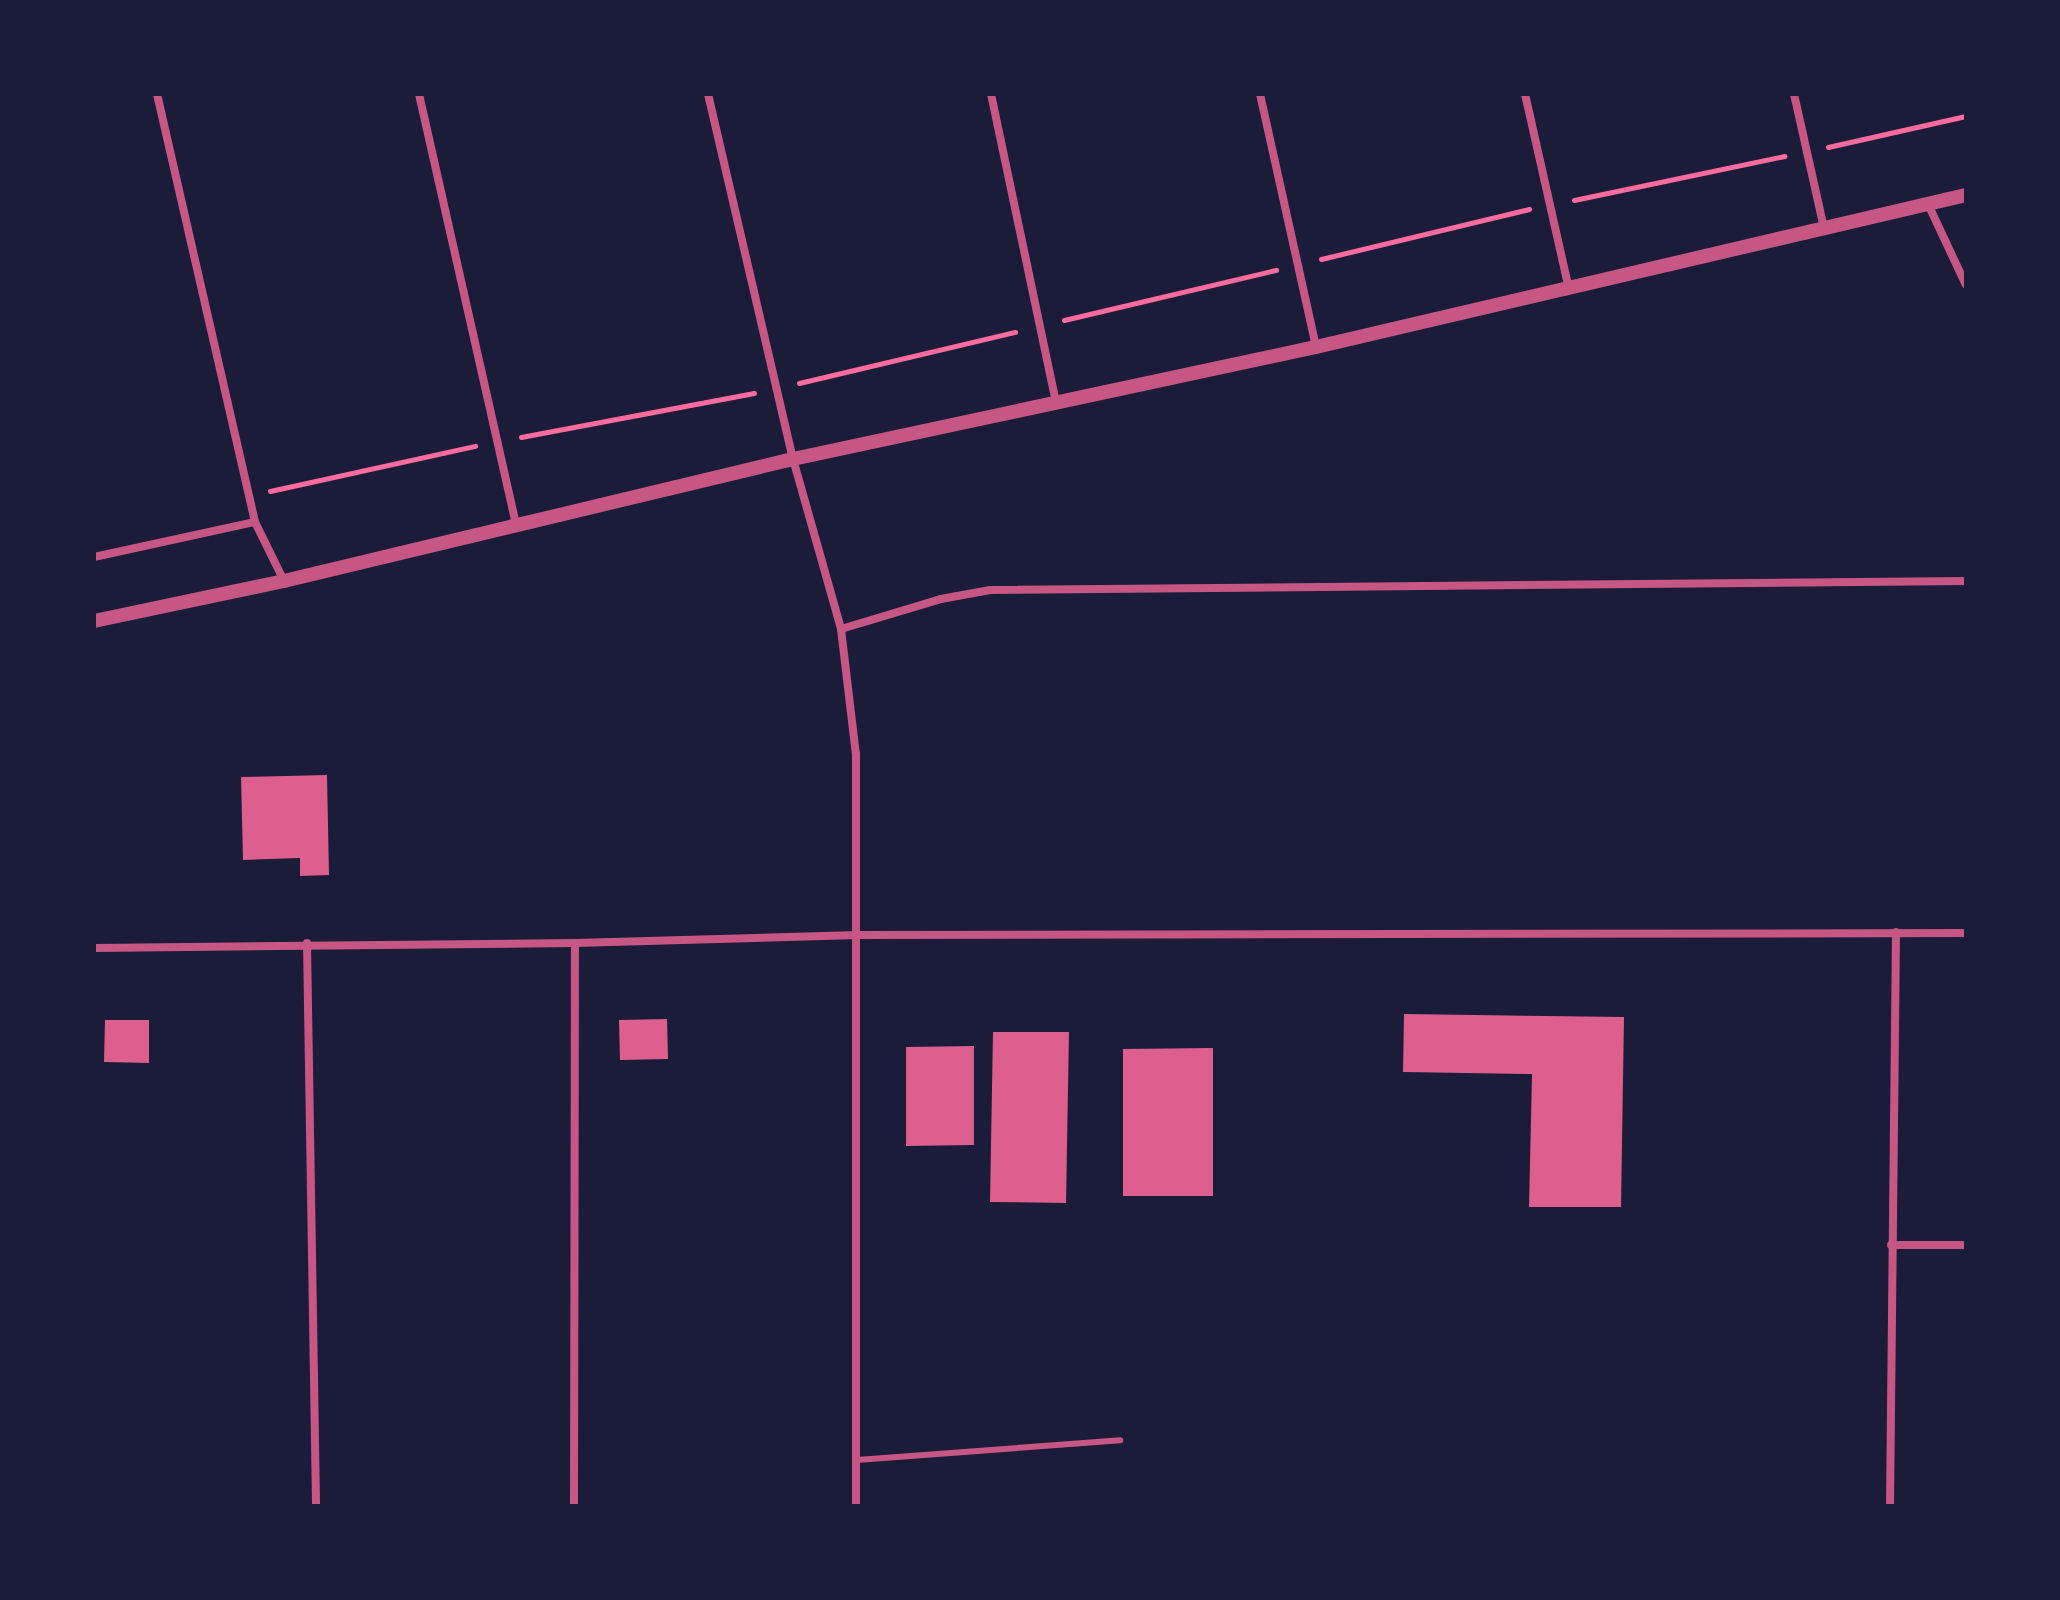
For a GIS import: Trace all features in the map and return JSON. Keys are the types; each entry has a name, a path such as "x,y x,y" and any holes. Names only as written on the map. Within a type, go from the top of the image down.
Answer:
{"street":[{"path":"157,94 255,522 284,581"},
{"path":"419,94 516,524"},
{"path":"708,94 793,459 841,629 856,754 856,1506"},
{"path":"991,94 1056,402"},
{"path":"1260,94 1316,347"},
{"path":"1525,94 1568,285"},
{"path":"1794,94 1824,228"},
{"path":"94,621 284,581 793,459 1316,347 1568,285 1966,195"},
{"path":"1928,204 1966,285"},
{"path":"94,557 255,522"},
{"path":"841,629 941,599 990,590 1966,581"},
{"path":"1890,1506 1896,932"},
{"path":"94,948 307,943 575,943 858,935 1966,933"},
{"path":"307,943 316,1506"},
{"path":"574,1506 575,943"},
{"path":"1891,1245 1966,1245"}],"lane":[{"path":"857,1460 1120,1440"}],"path":[{"path":"250,496 497,442 777,388 1550,205 1966,116"}],"building":[{"path":"327,775 329,875 300,876 300,858 243,860 241,777"},
{"path":"1404,1014 1624,1017 1621,1207 1529,1207 1532,1074 1403,1072"},
{"path":"667,1019 668,1059 620,1060 619,1020"},
{"path":"105,1020 149,1020 149,1063 104,1062"},
{"path":"993,1032 1069,1032 1066,1203 990,1202"},
{"path":"974,1046 974,1145 906,1146 906,1047"},
{"path":"1213,1048 1213,1196 1123,1196 1123,1049"}]}
